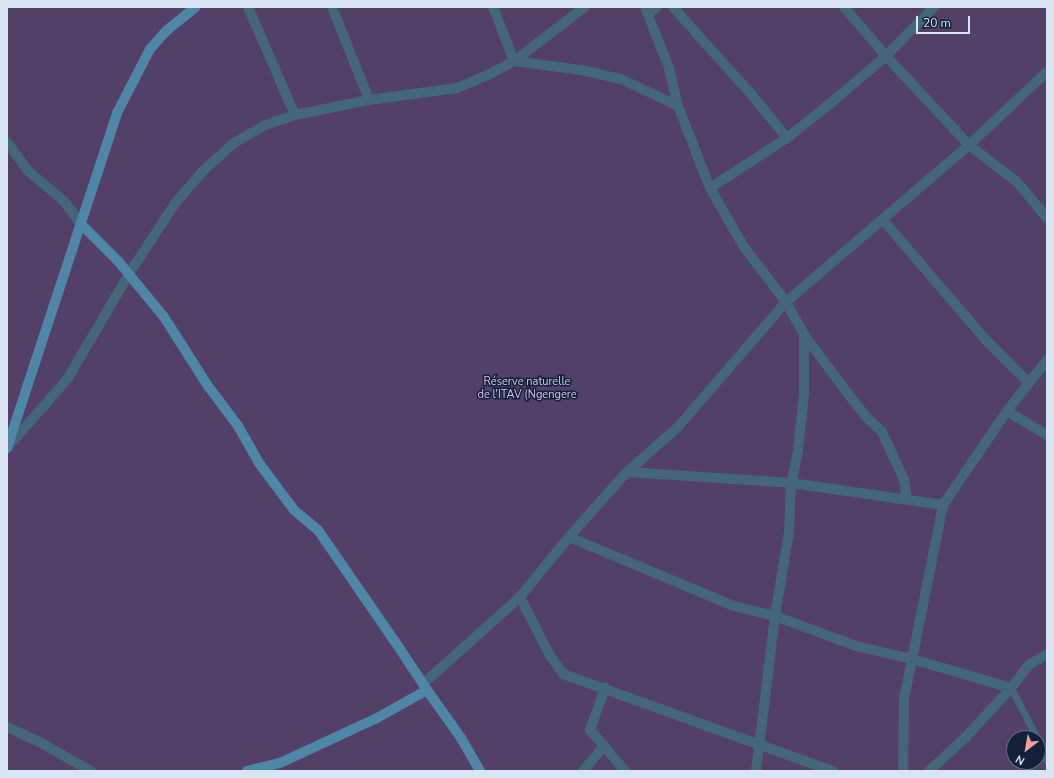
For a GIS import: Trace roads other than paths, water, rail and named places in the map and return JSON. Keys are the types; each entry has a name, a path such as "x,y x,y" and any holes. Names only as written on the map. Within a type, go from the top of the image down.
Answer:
{"street":[{"path":"7,448 117,113 134,76 150,49 166,32 196,7"},
{"path":"248,7 295,115"},
{"path":"332,7 370,100"},
{"path":"493,7 514,61"},
{"path":"7,448 68,378 129,274 176,202 204,171 240,140 263,126 295,115 370,100 457,88 488,75 514,61 585,7"},
{"path":"657,7 646,11 669,68 678,106 710,188 744,247 786,302 804,335 858,406 882,432 904,480 907,499"},
{"path":"673,7 757,101 787,138"},
{"path":"844,7 886,56 969,145 1017,182 1047,218"},
{"path":"710,188 787,138 886,56 934,7"},
{"path":"514,61 581,70 621,79 678,106"},
{"path":"247,771 281,767 377,718 425,687 520,597 569,537 627,472 678,427 786,302 969,145 1047,72"},
{"path":"7,142 27,170 64,202 81,224 129,274 164,318 208,386 238,426 259,463 294,510 318,530 461,738 480,771"},
{"path":"883,220 986,340 1028,382"},
{"path":"756,771 774,616 789,532 792,483 798,451 804,393 804,335"},
{"path":"903,771 904,699 943,505 1028,382 1047,360"},
{"path":"1008,411 1047,435"},
{"path":"627,472 792,483 907,499 925,504 943,505"},
{"path":"569,537 734,606 774,616 856,646 912,659 1011,688"},
{"path":"520,597 549,654 563,674 833,771"},
{"path":"930,771 966,737 1011,688 1030,664 1047,654"},
{"path":"605,688 590,730 625,771"},
{"path":"7,727 43,744 91,771"},
{"path":"582,771 604,746"}],"lane":[{"path":"1011,688 1033,730"}],"park label":[{"name":"Réserve naturelle de l'ITAV (Ngengere","path":"527,389"}]}
